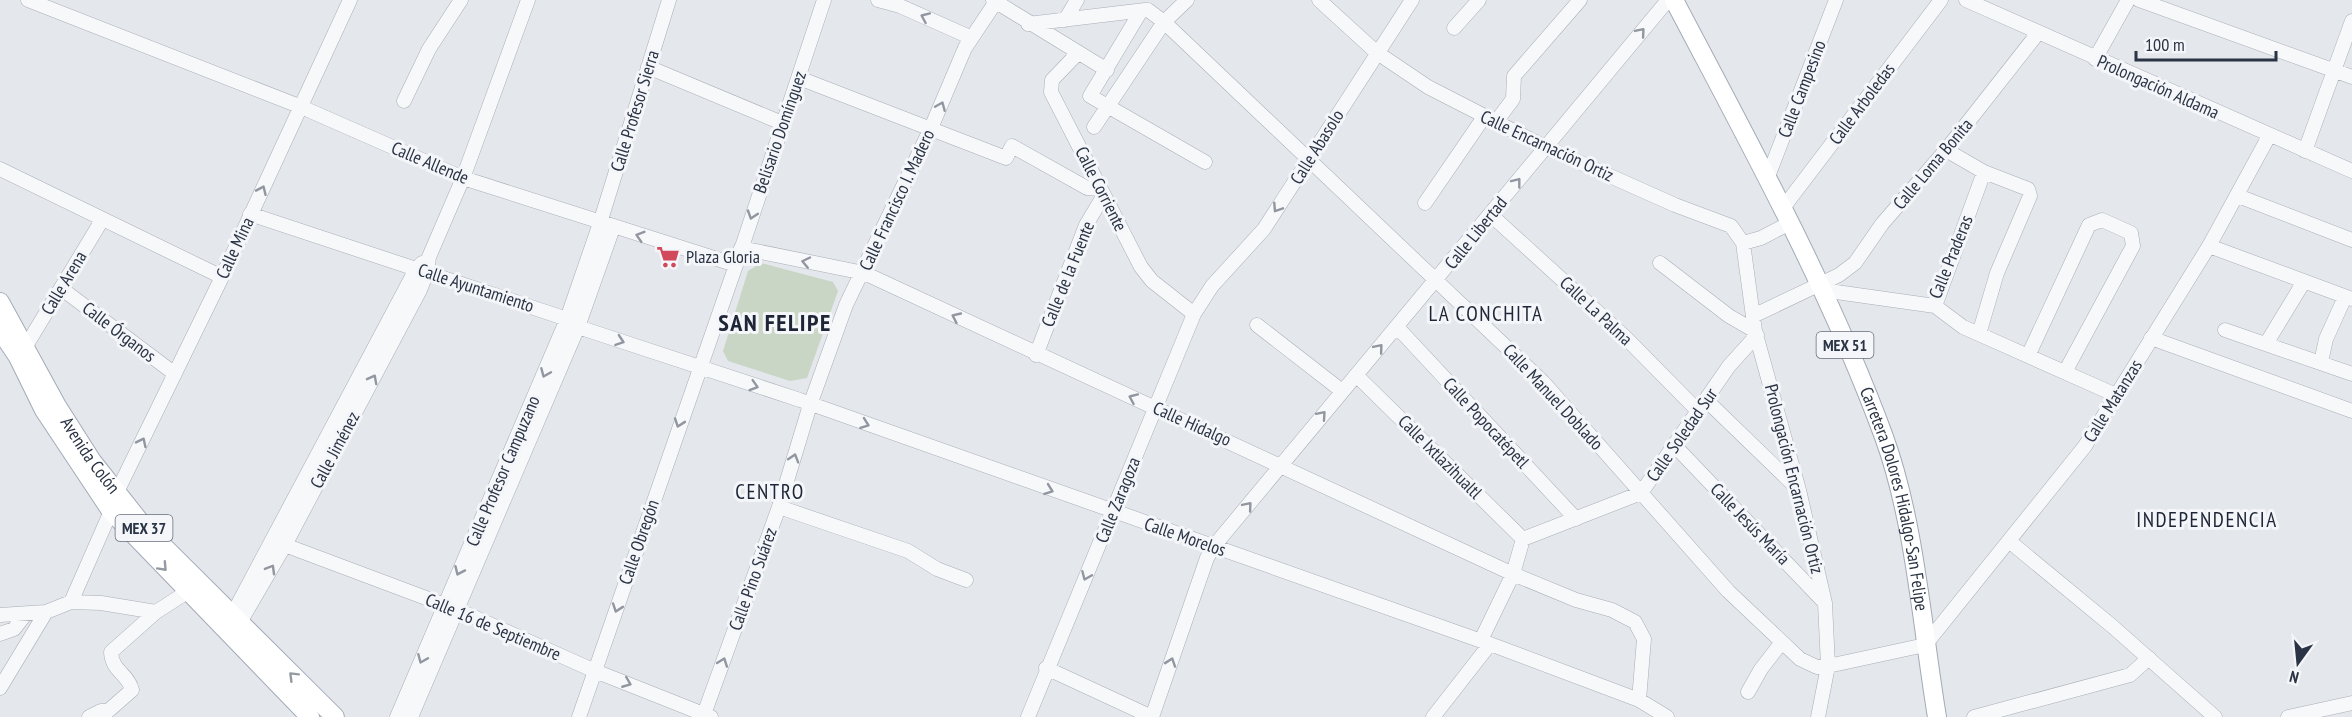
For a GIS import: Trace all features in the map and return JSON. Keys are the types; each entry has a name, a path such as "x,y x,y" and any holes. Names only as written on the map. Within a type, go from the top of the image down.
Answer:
{"main road":[{"name":"Carretera Dolores Hidalgo-San Felipe","path":"1674,0 1787,216 1821,287 1884,438 1912,553 1937,717"},
{"name":"Avenida Colón","path":"0,302 114,503"},
{"name":"Avenida Colón","path":"0,330 18,357 44,410 114,503 145,528 191,585 232,626 335,717"},
{"name":"Avenida Colón","path":"232,626 303,714"}],"street":[{"name":"Calle Allende","path":"28,0 299,106 463,178 736,265"},
{"name":"Calle Mina","path":"71,602 114,503 350,0"},
{"path":"404,101 429,50 461,0"},
{"name":"Calle Jiménez","path":"232,626 304,497 429,257 463,178 528,0"},
{"name":"Calle Profesor Sierra","path":"607,225 648,67 669,0"},
{"name":"Belisario Domínguez","path":"736,265 824,0"},
{"path":"878,0 900,6 972,38"},
{"path":"1065,20 1077,0"},
{"path":"1094,127 1164,22 1187,0"},
{"name":"Calle Encarnación Ortiz","path":"1319,0 1376,52 1428,87 1545,147 1675,205 1731,226 1743,243"},
{"name":"Calle Abasolo","path":"1212,286 1264,229 1376,52 1412,0"},
{"path":"1454,28 1479,0"},
{"path":"1425,203 1489,120 1513,99 1514,76 1580,0"},
{"name":"Calle Libertad","path":"1152,717 1214,546 1668,0"},
{"name":"Calle Campesino","path":"1767,178 1836,0"},
{"name":"Calle Arboledas","path":"1787,216 1941,0"},
{"name":"Prolongación Aldama","path":"1966,0 2352,171"},
{"path":"2095,59 2128,0"},
{"path":"2139,0 2352,77"},
{"path":"995,1 1028,24 1107,70"},
{"name":"Calle Francisco I. Madero","path":"810,405 846,305 864,273 972,38 995,1"},
{"path":"1028,24 1147,7"},
{"path":"1147,7 1090,96 1107,108 1205,162"},
{"name":"Calle Manuel Doblado","path":"1147,7 1543,382 1728,591 1800,659 1817,667 1827,666 1925,645"},
{"path":"2305,151 2352,21"},
{"name":"Calle Loma Bonita","path":"1821,287 1855,263 1882,224 1946,150 2038,33"},
{"name":"Calle Corriente","path":"1078,53 1052,80 1051,92 1141,267 1152,281 1196,312"},
{"path":"648,67 782,123"},
{"path":"799,78 1006,158 1012,146 1087,188 1102,192"},
{"name":"Calle Matanzas","path":"1925,645 2085,446 2209,246 2269,136"},
{"path":"1946,150 1984,172 2028,189 2030,196 1997,273 1979,334"},
{"path":"0,169 222,277"},
{"name":"Calle Praderas","path":"1821,287 1935,306 1984,172"},
{"name":"Calle de la Fuente","path":"1036,355 1086,225 1102,192"},
{"path":"2238,196 2352,240"},
{"name":"Calle Ayuntamiento","path":"250,214 421,270 698,368"},
{"name":"Calle La Palma","path":"1491,215 1625,338 1800,490"},
{"path":"1743,243 1761,238 1787,216"},
{"name":"Calle Arena","path":"26,345 102,220"},
{"path":"2028,356 2089,225 2102,220 2131,233 2133,246 2065,372"},
{"name":"Calle Profesor Campuzano","path":"411,717 458,610 490,516 573,323 607,225"},
{"name":"Prolongación Encarnación Ortiz","path":"1743,243 1756,333 1800,490 1825,603 1827,666 1818,717"},
{"path":"2209,246 2303,283 2349,298 2326,339 2321,362"},
{"name":"Calle Hidalgo","path":"741,248 864,273 1036,355 1514,572 1576,600 1602,606 1635,622 1644,639 1640,700"},
{"path":"1660,263 1728,316 1756,333"},
{"path":"698,368 736,265"},
{"path":"2266,344 2303,283"},
{"name":"Calle Zaragoza","path":"1028,717 1046,668 1113,513 1155,408 1196,312 1212,286"},
{"path":"1753,316 1821,287"},
{"name":"Calle Órganos","path":"62,289 175,374"},
{"path":"1935,306 1963,327 2118,396"},
{"path":"1257,325 1341,392"},
{"name":"Calle Popocatépetl","path":"1397,327 1576,519"},
{"path":"2226,330 2352,374"},
{"name":"Calle Soledad Sur","path":"1523,542 1641,493 1730,366 1756,333"},
{"path":"2151,338 2352,411"},
{"name":"Calle Morelos","path":"698,368 810,405 1486,642 1640,700 1667,717"},
{"name":"Calle Obregón","path":"579,717 698,368"},
{"name":"Calle Ixtlazihualtl","path":"1356,375 1523,542"},
{"name":"Calle Pino Suárez","path":"706,716 779,507 810,405"},
{"name":"Calle Jesús María","path":"1675,446 1825,603"},
{"path":"779,507 908,551 937,570 966,580"},
{"name":"Calle Profesor Campuzano","path":"397,717 444,605 490,516"},
{"path":"2009,541 2149,658 2215,717"},
{"path":"1433,717 1486,642 1514,572 1523,542"},
{"name":"Calle 16 de Septiembre","path":"279,543 458,610 706,716"},
{"path":"89,717 101,711 108,711 132,690 130,684 112,664 111,652 191,585"},
{"path":"2,611 25,615 46,612 71,602 102,603 156,612"},
{"path":"2,611 15,629"},
{"path":"0,688 46,612"},
{"path":"0,634 15,629 25,615"},
{"path":"1748,692 1761,669 1782,642"},
{"path":"1974,717 2130,675 2149,658"},
{"path":"1046,668 1152,717"},
{"path":"2289,717 2352,703"}],"green space":[{"path":"761,263 833,282 838,291 807,378 790,381 728,361 723,351 748,271"}],"place":[{"name":"Plaza Gloria","path":"668,257"}],"district":[{"name":"LA CONCHITA","path":"1486,314"},
{"name":"SAN FELIPE","path":"775,323"},
{"name":"CENTRO","path":"770,492"},
{"name":"INDEPENDENCIA","path":"2207,520"}]}
